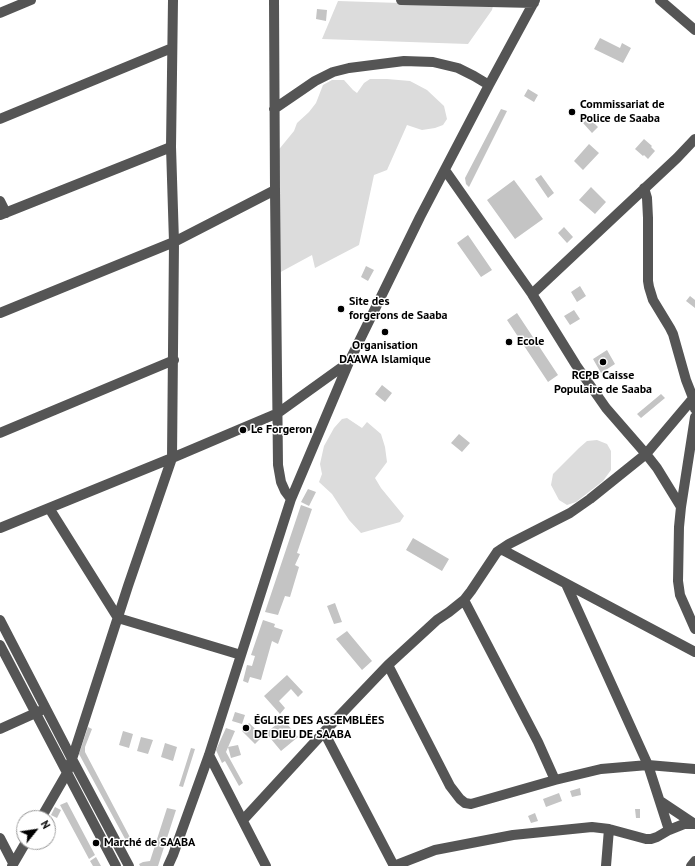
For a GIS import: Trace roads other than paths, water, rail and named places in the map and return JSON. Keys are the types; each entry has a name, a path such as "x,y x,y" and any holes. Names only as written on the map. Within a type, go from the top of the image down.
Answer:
{"street":[{"path":"0,13 31,0"},
{"path":"46,810 67,773 72,760 172,458 174,360 174,242 171,147 173,0"},
{"path":"274,0 278,465 281,482 291,499"},
{"path":"168,866 209,755 291,499 349,362 420,218 534,2 401,0"},
{"path":"660,0 695,30"},
{"path":"0,119 172,48"},
{"path":"274,109 315,81 333,72 349,68 404,61 433,62 458,68 489,85"},
{"path":"532,294 695,139"},
{"path":"0,201 3,214 171,147"},
{"path":"445,170 532,294 576,365 606,408 657,468 681,507"},
{"path":"644,188 647,198 649,287 653,300 673,334 686,380 694,397 695,408"},
{"path":"0,313 174,242 275,190"},
{"path":"0,434 174,360"},
{"path":"0,528 278,413 349,362"},
{"path":"243,820 388,665 437,620 464,600 494,556 501,549 580,507 646,454 694,397"},
{"path":"695,417 681,507 678,581 680,595 695,629"},
{"path":"49,508 118,618 241,655"},
{"path":"501,549 695,652"},
{"path":"566,584 648,765 669,830"},
{"path":"464,600 538,742 554,780"},
{"path":"0,620 72,760 129,866"},
{"path":"0,645 116,866"},
{"path":"388,665 450,786 465,803 471,804 554,780 601,769 648,765 695,769"},
{"path":"0,729 46,708"},
{"path":"324,732 394,866 435,850 513,835 592,827 609,829 646,839 657,837 684,824 694,824"},
{"path":"209,755 266,866"},
{"path":"660,801 694,824"},
{"path":"606,866 609,829"},
{"path":"0,838 13,865"},
{"path":"13,865 21,850"},
{"path":"691,866 695,860"}],"place":[{"name":"Commissariat de Police de Saaba","path":"572,112"},
{"name":"Site des forgerons de Saaba","path":"341,309"},
{"name":"Organisation DA'AWA Islamique","path":"385,332"},
{"name":"Ecole","path":"509,342"},
{"name":"RCPB Caisse Populaire de Saaba","path":"603,362"},
{"name":"Le Forgeron","path":"243,430"},
{"name":"ÉGLISE DES ASSEMBLÉES DE DIEU DE SAABA","path":"246,728"},
{"name":"Marché de SAABA","path":"96,843"}]}
